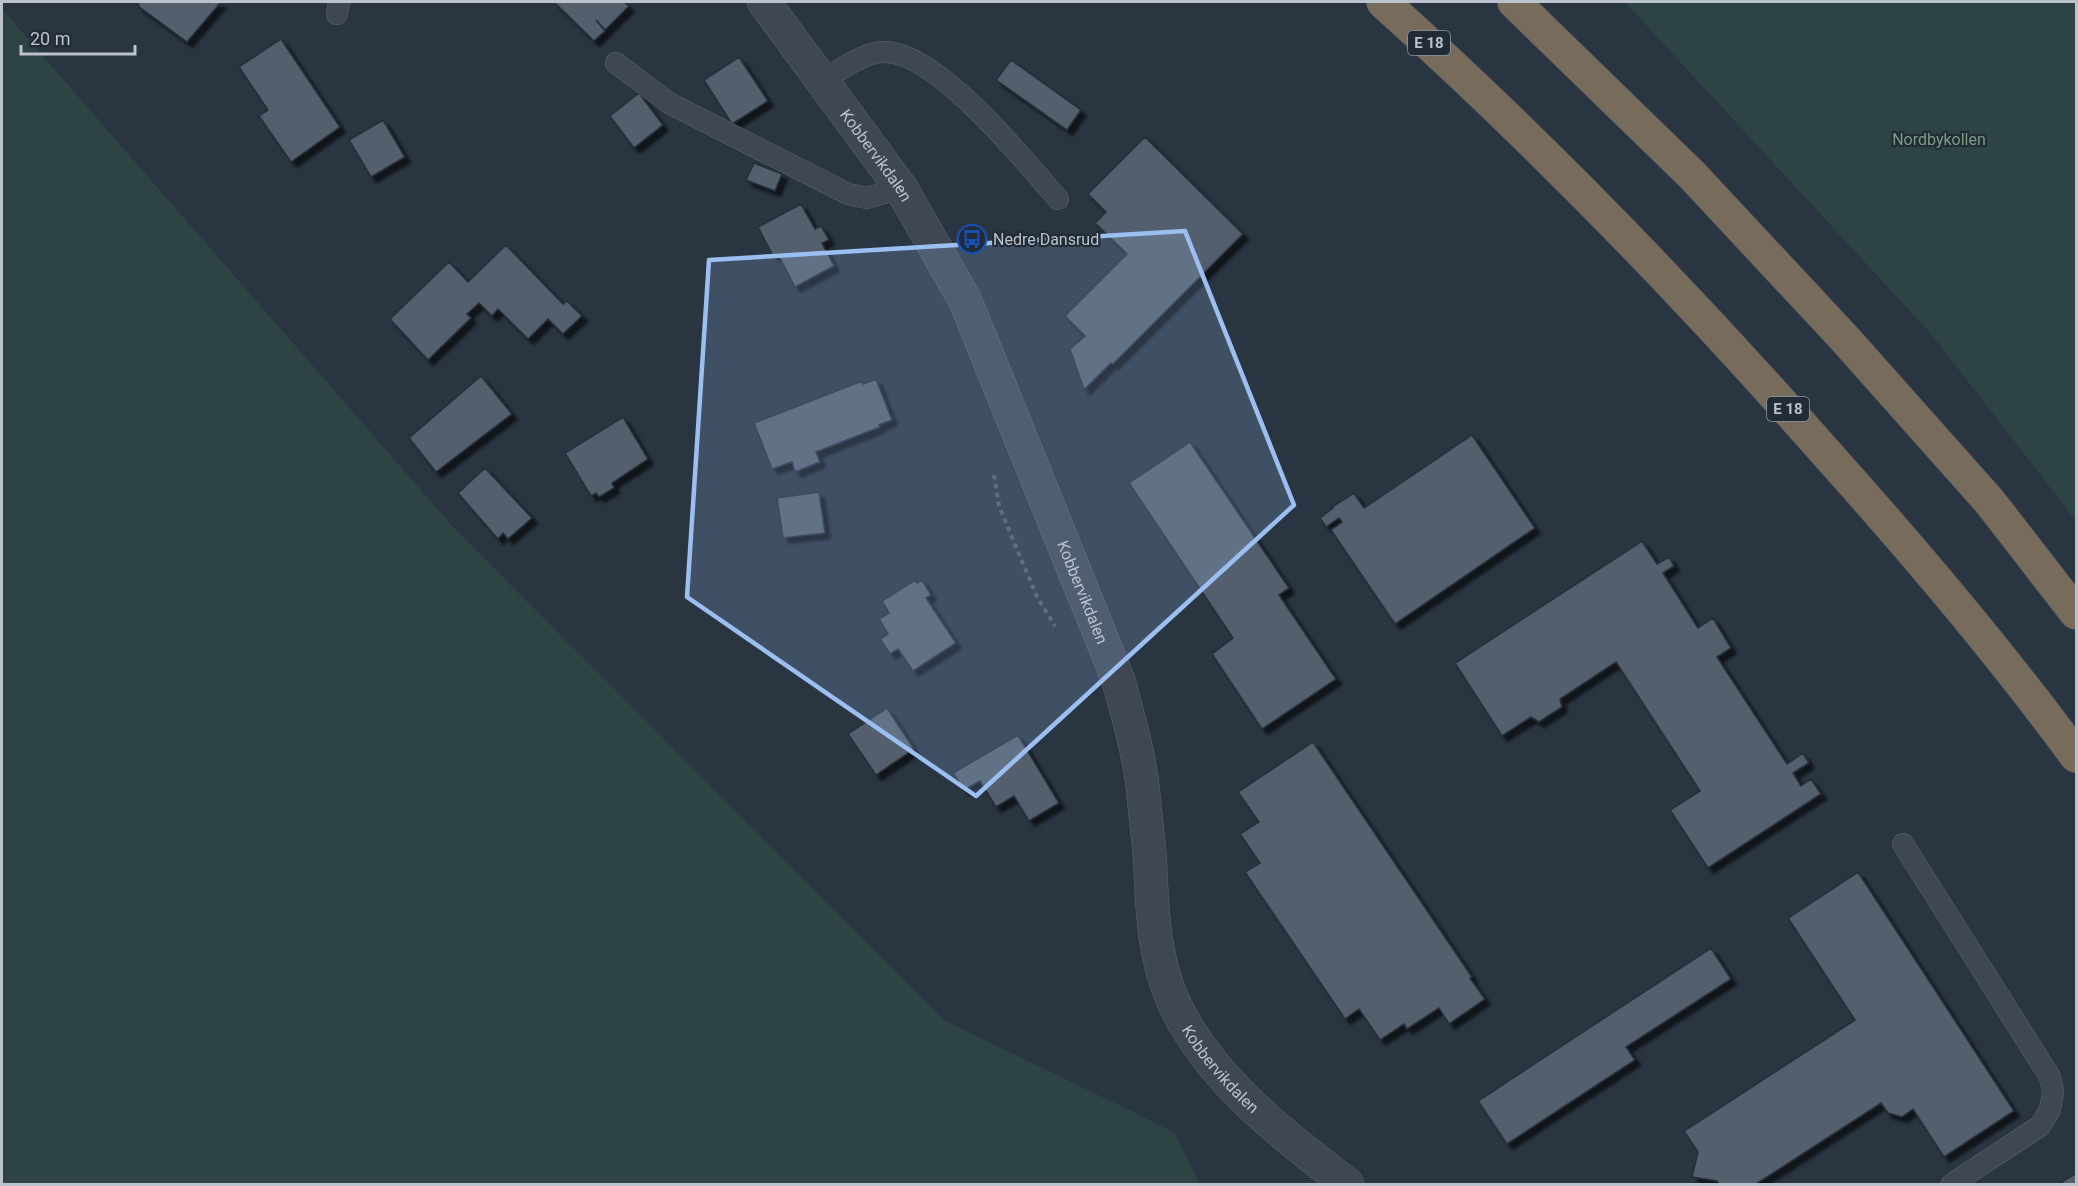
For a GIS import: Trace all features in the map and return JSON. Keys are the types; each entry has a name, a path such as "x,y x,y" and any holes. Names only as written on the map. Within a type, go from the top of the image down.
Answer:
{"highway":[{"name":"E 18","path":"1383,2 1474,84 1637,245 1774,393 1921,560 2076,756"},
{"path":"1514,2 1692,176 1845,339 1990,502 2076,613"}],"street":[{"name":"Kobbervikdalen","path":"764,2 901,188 965,300 1118,679 1132,733 1142,787 1155,940 1175,1005 1196,1041 1223,1076 1246,1100 1347,1185"}],"lane":[{"path":"823,80 868,55 884,52 901,54 920,63 950,85 984,117 1059,199"},
{"path":"616,63 669,103 848,194 867,198 901,188"},
{"path":"1903,844 2050,1077 2053,1091 2050,1110 2040,1126 1952,1185"}],"path":[{"path":"994,473 999,506 1037,597 1060,635"}],"highlighted area":[{"path":"1185,231 1294,505 976,796 687,597 709,260"}],"green space":[{"name":"Nordbykollen","path":"1625,2 2076,2 2076,521 1931,334"},
{"path":"2,9 454,528 944,1020 1174,1132 1200,1184 2,1184"}],"building":[{"path":"139,2 221,2 187,42 138,6"},
{"path":"554,2 624,2 629,6 605,30 596,20 605,31 594,41"},
{"path":"281,39 340,127 291,162 259,116 268,110 239,67"},
{"path":"739,57 768,101 732,124 704,80"},
{"path":"1011,60 1081,110 1067,130 996,80"},
{"path":"639,93 663,125 634,148 610,116"},
{"path":"383,120 405,157 371,177 349,140"},
{"path":"1145,137 1243,234 1084,390 1070,349 1085,336 1065,316 1127,254 1095,223 1106,212 1088,194"},
{"path":"754,163 782,174 775,191 746,180"},
{"path":"801,204 815,229 821,226 829,240 822,243 834,266 795,287 778,254 773,256 758,227"},
{"path":"506,245 563,304 567,301 582,316 563,334 548,319 528,339 498,309 492,316 479,303 467,314 471,318 428,360 390,319 449,262 468,282"},
{"path":"481,376 512,414 436,472 409,438"},
{"path":"876,379 892,420 816,452 820,462 795,472 792,462 772,469 754,423 862,381 863,384"},
{"path":"623,417 648,459 612,483 614,488 599,497 596,493 591,496 565,453"},
{"path":"1472,435 1535,528 1395,624 1331,530 1342,522 1339,518 1326,527 1320,518 1354,493 1364,508"},
{"path":"1190,442 1289,588 1279,595 1336,679 1262,729 1212,654 1233,638 1129,483"},
{"path":"485,468 532,518 508,539 503,533 498,539 458,493"},
{"path":"819,492 825,533 783,538 777,498"},
{"path":"1642,541 1657,564 1669,557 1674,566 1663,573 1698,628 1713,618 1731,648 1717,657 1787,764 1803,753 1809,763 1793,773 1801,786 1811,779 1821,794 1708,868 1670,810 1700,791 1616,662 1560,699 1562,707 1539,722 1531,717 1502,736 1455,663"},
{"path":"915,580 917,583 922,580 931,595 926,598 956,643 913,671 898,649 890,654 880,639 888,634 879,619 889,613 882,601"},
{"path":"887,708 914,749 876,775 848,734"},
{"path":"1018,735 1059,803 1029,821 1014,796 996,807 980,781 964,790 953,773"},
{"path":"1313,742 1485,999 1449,1024 1439,1008 1407,1029 1404,1024 1380,1040 1359,1009 1345,1019 1245,872 1260,863 1240,834 1259,822 1238,792"},
{"path":"1858,872 2014,1111 1944,1157 1913,1109 1902,1117 1888,1113 1881,1103 1756,1184 1719,1184 1717,1181 1692,1177 1698,1152 1684,1131 1855,1020 1788,918"},
{"path":"1711,948 1731,979 1626,1047 1635,1060 1507,1144 1478,1101"},
{"path":"2076,1173 2076,1184 2059,1184"}],"place":[{"name":"Nedre Dansrud","path":"972,239"}]}
